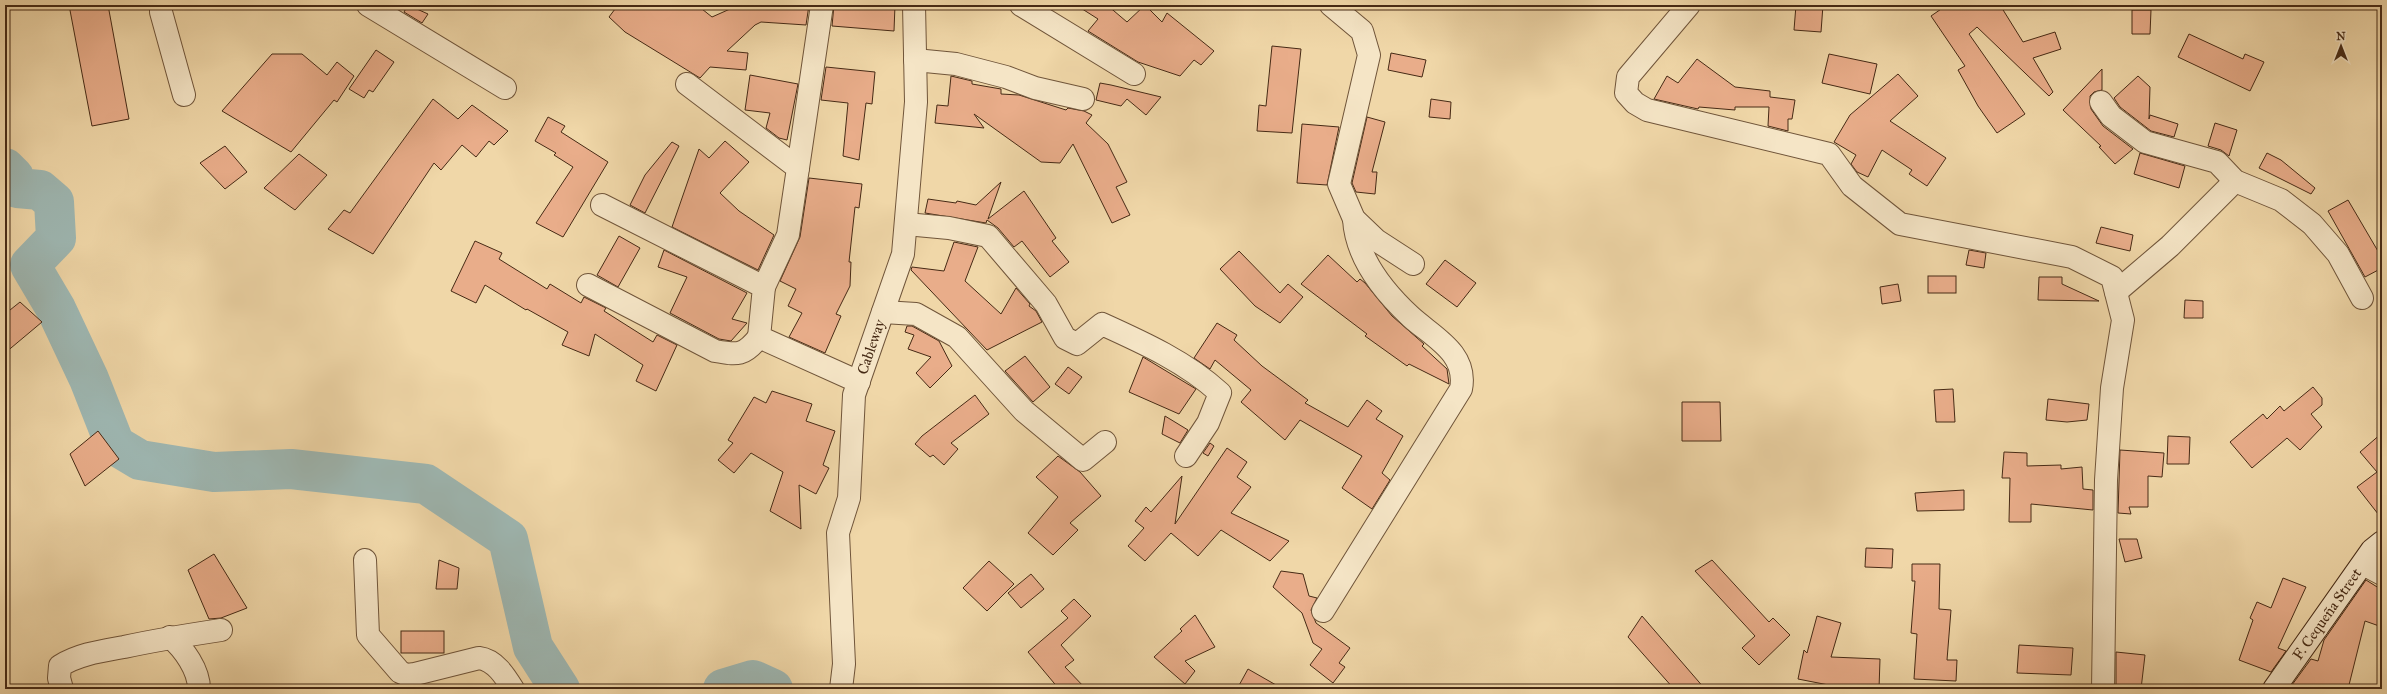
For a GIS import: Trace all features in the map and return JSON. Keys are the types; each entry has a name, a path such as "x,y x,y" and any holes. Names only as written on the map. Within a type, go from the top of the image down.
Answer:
{"street":[{"path":"161,5 161,12 184,95"},
{"path":"368,5 505,88"},
{"path":"588,286 715,351 734,355 748,350 759,337 764,287 788,236 822,5"},
{"name":"Cableway","path":"841,689 844,664 838,533 849,498 854,395 903,254 916,102 914,5"},
{"path":"1021,5 1134,74"},
{"path":"1323,611 1461,390 1462,384 1457,360 1448,346 1410,316 1372,272 1361,254 1357,243 1354,219 1339,184 1368,55 1362,31 1331,5"},
{"path":"1688,5 1628,77 1626,93 1634,103 1647,110 1829,154 1852,186 1900,224 2072,257 2112,277 2123,320 2112,388 2106,480 2103,689"},
{"path":"915,60 956,64 1006,77 1035,88 1083,99"},
{"path":"687,84 798,168"},
{"path":"2101,102 2111,116 2145,142 2217,162 2235,181 2281,200 2312,224 2338,254 2362,298"},
{"path":"2116,292 2170,246 2235,181"},
{"path":"602,205 764,287"},
{"path":"1354,219 1376,240 1413,264"},
{"path":"906,224 949,228 988,236 1046,304 1065,338 1077,344 1102,324 1148,345 1203,378 1220,394 1208,423 1186,456"},
{"path":"883,312 916,314 958,337 1024,411 1083,460 1105,442"},
{"path":"759,337 859,382"},
{"name":"F. Cequeña Street","path":"2274,689 2372,550 2382,542"},
{"path":"365,560 368,635 400,672 407,675 415,674 479,658 486,659 495,665 513,689"},
{"path":"2363,564 2382,574"},
{"path":"62,689 58,678 60,666 70,660 88,654 170,637 221,630"},
{"path":"170,637 183,648 194,671 199,689"}],"building":[{"path":"69,5 108,5 129,119 92,126"},
{"path":"408,5 428,14 422,23 404,12"},
{"path":"618,5 697,5 712,17 739,5 809,5 806,25 761,22 755,25 727,51 748,53 746,70 710,67 700,78 625,32 609,17"},
{"path":"834,5 895,5 894,31 832,26"},
{"path":"1076,5 1107,5 1127,22 1145,5 1162,22 1167,13 1214,51 1201,65 1194,60 1180,76 1138,62 1088,31 1098,19"},
{"path":"1796,5 1823,5 1821,32 1794,30"},
{"path":"1947,5 2000,5 2023,42 2055,32 2061,49 2033,58 2053,92 2049,96 1977,27 1969,34 2025,114 1997,133 1978,106 1958,70 1965,66 1931,16"},
{"path":"2132,10 2151,10 2150,34 2132,34"},
{"path":"2189,34 2243,59 2245,54 2264,62 2250,91 2178,57"},
{"path":"1272,46 1301,49 1292,133 1257,131 1259,105 1266,106"},
{"path":"376,50 394,62 373,92 369,90 364,98 349,89"},
{"path":"1391,53 1426,60 1422,77 1388,70"},
{"path":"272,54 302,54 327,75 337,62 354,76 337,102 334,100 291,152 222,111"},
{"path":"1829,54 1877,64 1870,94 1822,83"},
{"path":"1697,59 1735,87 1770,91 1770,97 1795,100 1792,119 1788,119 1788,131 1768,126 1769,107 1735,107 1735,110 1699,107 1698,109 1654,99 1667,76 1678,83"},
{"path":"826,67 875,72 872,104 866,103 859,160 843,156 848,103 821,100"},
{"path":"2102,69 2102,90 2094,92 2090,96 2091,109 2103,126 2133,149 2115,164 2099,147 2101,146 2063,110"},
{"path":"1898,74 1918,96 1890,121 1946,158 1927,186 1909,174 1912,170 1882,150 1868,177 1857,172 1851,164 1856,155 1834,142 1850,115"},
{"path":"750,75 798,84 787,140 779,138 766,128 770,113 745,110"},
{"path":"951,76 972,81 972,84 1001,89 1001,94 1019,95 1066,110 1068,108 1084,111 1092,115 1086,123 1108,144 1127,182 1116,187 1130,215 1112,223 1073,144 1060,163 1041,162 974,114 984,128 935,123 937,105 948,106"},
{"path":"2138,76 2150,87 2149,119 2150,115 2178,124 2174,137 2151,131 2120,107 2114,98"},
{"path":"1100,83 1161,97 1146,115 1127,99 1121,106 1096,100"},
{"path":"433,99 458,119 472,105 508,131 494,145 489,141 476,157 462,145 441,170 434,163 373,254 328,229 344,210 350,213"},
{"path":"1431,99 1451,102 1450,119 1429,117"},
{"path":"548,117 565,126 561,132 608,162 563,237 536,223 573,167 554,155 556,153 535,141"},
{"path":"1367,117 1385,122 1372,172 1377,172 1375,194 1356,192 1352,183"},
{"path":"2215,123 2237,130 2229,156 2221,150 2208,146"},
{"path":"1302,124 1339,127 1327,185 1297,183"},
{"path":"725,141 749,162 720,193 739,211 774,235 758,270 672,227 699,149 709,158"},
{"path":"672,142 679,146 645,213 630,205 645,175"},
{"path":"225,146 247,172 225,189 200,163"},
{"path":"2140,153 2185,166 2179,188 2134,174"},
{"path":"2267,153 2281,160 2315,188 2311,194 2259,168"},
{"path":"299,154 327,175 295,210 264,188"},
{"path":"809,178 862,184 859,208 855,207 849,262 851,262 850,286 836,314 841,316 825,353 789,337 802,313 788,306 796,289 780,281 800,237"},
{"path":"1001,182 988,219 1024,191 1056,238 1052,241 1069,262 1050,277 1022,241 1014,247 998,228 987,220 986,223 925,213 928,199 956,203 957,201 976,205"},
{"path":"2348,200 2382,258 2382,268 2365,277 2328,211"},
{"path":"2101,227 2133,235 2130,251 2096,243"},
{"path":"619,236 640,248 618,287 597,275"},
{"path":"475,241 502,253 499,259 547,289 550,284 581,303 584,297 606,308 604,311 653,342 657,335 677,345 656,391 636,381 643,365 595,334 589,356 562,345 568,332 527,309 526,310 485,285 476,303 451,291"},
{"path":"954,242 978,247 965,281 1001,314 1016,288 1030,304 1029,306 1036,311 1042,322 987,350 911,270 912,267 944,271"},
{"path":"664,250 747,293 732,319 747,323 731,341 719,339 670,313 687,277 658,267"},
{"path":"1969,250 1986,253 1984,268 1966,265"},
{"path":"1239,251 1280,293 1288,284 1303,297 1280,323 1255,306 1220,269"},
{"path":"1328,255 1357,282 1360,279 1365,283 1392,316 1424,344 1422,346 1447,369 1449,384 1409,364 1407,366 1365,336 1367,334 1301,284"},
{"path":"1445,260 1476,283 1457,307 1426,284"},
{"path":"1928,276 1956,276 1956,293 1928,293"},
{"path":"2039,277 2062,277 2062,284 2099,301 2038,300"},
{"path":"1898,284 1901,301 1882,304 1880,287"},
{"path":"2185,300 2203,301 2203,318 2184,318"},
{"path":"20,302 42,322 5,353 5,314"},
{"path":"1217,323 1237,335 1234,340 1262,366 1308,400 1305,403 1348,427 1367,400 1382,411 1376,419 1403,436 1382,473 1390,480 1372,509 1342,488 1362,456 1300,420 1285,440 1241,402 1251,390 1215,360 1210,369 1194,358"},
{"path":"907,326 912,326 939,341 952,366 930,388 916,373 931,357 908,349 914,335 905,332"},
{"path":"1025,356 1050,387 1033,402 1005,371"},
{"path":"1143,357 1196,389 1179,414 1129,392"},
{"path":"1068,367 1082,377 1069,394 1055,384"},
{"path":"2313,387 2322,398 2322,405 2311,414 2322,427 2300,450 2287,438 2252,468 2230,442 2263,414 2267,419 2280,406 2284,411"},
{"path":"1953,389 1955,422 1936,422 1934,390"},
{"path":"772,391 812,404 806,421 835,431 823,465 829,468 816,494 799,485 801,529 770,511 783,472 751,453 734,473 718,460 733,443 728,440 754,397 766,403"},
{"path":"975,395 989,414 951,443 958,449 944,465 933,455 930,457 915,444 922,436"},
{"path":"2048,399 2089,404 2087,420 2067,422 2046,420"},
{"path":"1682,402 1720,402 1721,441 1682,441"},
{"path":"1165,416 1188,430 1180,443 1162,434"},
{"path":"98,431 119,459 85,486 70,454"},
{"path":"2382,433 2382,519 2357,487 2377,472 2360,452"},
{"path":"2168,436 2190,437 2189,464 2167,464"},
{"path":"1210,443 1214,446 1208,456 1203,453"},
{"path":"1227,448 1247,462 1237,477 1251,487 1231,513 1289,541 1270,561 1221,530 1198,556 1171,533 1145,561 1128,546 1144,528 1135,521 1146,507 1151,512 1182,476 1175,524"},
{"path":"2120,450 2164,453 2162,477 2148,476 2148,507 2129,507 2131,514 2118,513"},
{"path":"2004,452 2027,453 2027,466 2061,465 2061,469 2082,467 2083,489 2093,490 2093,510 2031,504 2031,522 2009,522 2010,478 2002,478"},
{"path":"1058,456 1080,472 1101,496 1070,523 1078,530 1053,555 1028,533 1058,497 1036,477"},
{"path":"1964,490 1964,510 1917,511 1915,493"},
{"path":"2119,539 2137,539 2142,558 2125,562"},
{"path":"1866,548 1893,549 1892,568 1865,567"},
{"path":"214,554 247,608 221,618 209,619 188,570"},
{"path":"439,560 459,568 457,589 436,589"},
{"path":"1712,560 1769,622 1773,618 1790,635 1759,665 1742,648 1755,636 1695,571"},
{"path":"989,561 1014,584 987,611 963,588"},
{"path":"1912,564 1940,564 1939,609 1951,610 1947,660 1957,660 1956,681 1914,679 1917,634 1911,633 1915,581 1912,581"},
{"path":"1281,571 1303,574 1309,596 1317,598 1311,610 1316,623 1350,648 1339,663 1345,667 1333,683 1310,665 1322,649 1313,643 1302,613 1273,587"},
{"path":"1031,574 1044,589 1021,608 1008,593"},
{"path":"2283,578 2306,587 2278,648 2286,651 2271,672 2239,660 2253,620 2250,618 2257,602 2271,608"},
{"path":"2366,580 2382,590 2382,627 2365,621 2348,689 2289,689 2311,659 2318,661 2324,640"},
{"path":"1074,599 1091,616 1061,645 1074,660 1065,667 1086,689 1059,689 1028,652 1068,618 1061,611"},
{"path":"1195,615 1215,647 1185,661 1195,671 1185,684 1154,657 1182,631 1180,629"},
{"path":"1642,616 1705,689 1674,689 1628,637"},
{"path":"1817,616 1841,623 1831,657 1880,659 1879,689 1849,689 1798,679 1804,650 1807,653"},
{"path":"401,631 444,631 444,653 401,653"},
{"path":"2019,645 2073,648 2071,675 2017,673"},
{"path":"2116,652 2145,655 2141,689 2116,686"},
{"path":"1248,669 1283,689 1237,689"}],"waterway":[{"path":"5,168 14,177 17,188 40,190 54,202 56,238 30,265 56,309 89,379 115,445 140,460 214,472 291,469 426,484 508,539 533,647 560,689"},
{"path":"723,689 753,680 773,689"}]}
